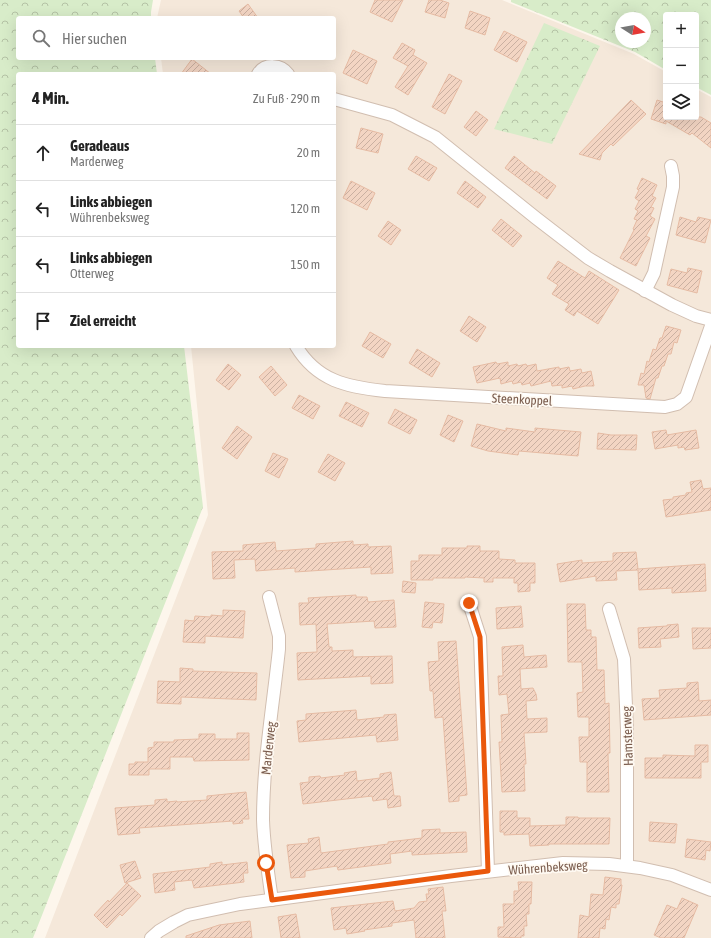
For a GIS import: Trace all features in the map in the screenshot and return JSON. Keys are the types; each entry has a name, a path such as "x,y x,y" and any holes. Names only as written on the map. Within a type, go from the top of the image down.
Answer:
{"street":[{"path":"259,72 269,66 278,66 287,72"},
{"path":"336,100 392,115 435,137 588,258 672,305 696,316 711,320"},
{"path":"645,291 654,273 673,188 672,166"},
{"name":"Steenkoppel","path":"297,348 305,359 322,375 338,382 356,387 386,391 665,407 677,404 686,397 711,326"},
{"name":"Marderweg","path":"268,597 279,636 265,769 263,818 266,863 272,900"},
{"path":"469,603 480,637 488,871"},
{"name":"Hamsterweg","path":"609,609 624,659 627,730 627,866"},
{"name":"Wührenbeksweg","path":"151,938 159,931 188,915 226,907 488,871 562,864 587,863 627,866 672,875 711,890"}],"shaded area":[{"path":"161,0 502,0 615,46 615,48 619,48 634,54 663,70 663,120 699,120 699,91 711,97 711,938 45,938 208,515 191,348 336,348 336,72 163,72 161,60 336,60 336,16 157,16"}],"green space":[{"path":"0,0 153,0 151,16 16,16 16,60 155,60 157,72 16,72 16,348 184,348 203,507 33,938 0,938"},
{"path":"511,0 711,0 711,95 699,89 699,12 663,12 663,68 625,48 651,48 651,12 615,12 615,44 511,2"},
{"path":"544,23 600,46 552,144 494,129"}],"building":[{"path":"375,0 403,0 392,22 370,12"},
{"path":"429,0 440,0 449,3 445,18 425,12"},
{"path":"248,4 257,16 243,16 239,11"},
{"path":"470,11 490,18 485,35 465,28"},
{"path":"504,31 527,42 517,62 494,50"},
{"path":"402,43 415,50 413,55 427,63 408,95 395,87 408,66 393,58"},
{"path":"353,50 377,61 367,84 343,73"},
{"path":"191,60 193,60 208,72 182,72"},
{"path":"449,74 462,81 445,114 432,107"},
{"path":"631,100 646,114 613,146 611,144 602,153 600,160 579,154"},
{"path":"657,100 663,102 663,120 699,120 699,117 701,117 711,123 711,148 692,133 690,135 666,121 666,124 651,119"},
{"path":"476,111 488,120 476,136 464,127"},
{"path":"361,128 383,134 378,153 356,148"},
{"path":"416,156 437,168 429,181 408,169"},
{"path":"514,156 535,173 536,171 556,186 547,199 505,168"},
{"path":"642,178 657,185 652,196 656,198 651,207 654,208 650,216 655,219 646,236 650,238 636,266 620,258 634,230 633,229 637,220 634,219 638,211 635,209 639,201 635,198"},
{"path":"351,181 375,193 367,210 343,198"},
{"path":"465,181 486,197 478,208 457,193"},
{"path":"680,217 696,222 698,217 711,220 705,243 676,235"},
{"path":"501,219 522,236 513,247 492,230"},
{"path":"388,221 401,230 391,245 378,236"},
{"path":"558,261 585,278 589,271 619,290 598,324 577,311 574,316 565,310 569,304 552,294 558,285 547,278"},
{"path":"688,268 702,271 697,293 667,285 671,269 687,273"},
{"path":"469,316 486,327 477,342 460,331"},
{"path":"666,326 681,330 677,343 674,342 671,354 668,354 658,378 656,378 650,399 646,398 644,385 638,385 641,373 644,374 647,361 649,362 653,349 656,350"},
{"path":"370,332 391,344 383,358 362,346"},
{"path":"417,349 440,363 432,377 409,363"},
{"path":"496,362 497,364 508,362 508,366 526,364 527,366 536,364 537,371 559,367 559,369 569,367 570,371 581,369 582,373 591,371 594,386 585,386 573,389 572,386 562,388 562,385 552,386 551,381 531,386 530,383 522,385 521,382 513,384 512,381 501,384 500,378 477,383 473,367"},
{"path":"228,364 241,375 229,390 216,380"},
{"path":"271,366 287,385 275,396 259,377"},
{"path":"299,395 320,406 313,419 292,408"},
{"path":"346,402 369,413 362,427 339,416"},
{"path":"395,409 417,420 410,434 388,423"},
{"path":"448,415 463,421 454,442 440,435"},
{"path":"477,424 506,431 506,428 535,432 535,428 581,432 578,456 519,451 518,455 488,451 471,446"},
{"path":"237,426 252,437 237,459 222,448"},
{"path":"666,430 667,435 696,430 699,448 685,450 684,447 678,448 678,445 655,449 652,432"},
{"path":"598,433 611,435 637,435 636,450 597,449"},
{"path":"273,453 288,459 279,478 265,471"},
{"path":"328,454 345,463 335,481 318,472"},
{"path":"701,480 703,489 711,488 711,510 666,517 663,500 673,499 673,497 686,495 686,493 692,492 690,482"},
{"path":"353,541 353,545 368,544 368,547 391,546 393,573 371,574 371,567 295,572 295,568 256,571 255,559 234,560 235,578 213,579 212,552 243,551 243,545 275,542 276,551 316,548 316,544"},
{"path":"467,546 480,546 480,551 499,551 499,559 515,560 515,563 535,563 535,583 530,583 530,591 518,592 518,583 514,583 514,578 493,578 493,582 484,582 484,578 465,577 433,578 433,580 411,580 411,561 419,561 419,555 442,555 442,548 467,548"},
{"path":"636,552 638,569 705,564 706,591 672,593 672,588 639,590 638,570 616,571 617,580 596,581 596,576 560,582 557,564 582,560 582,563 613,561 613,553"},
{"path":"403,581 416,583 415,593 402,592"},
{"path":"356,595 356,597 367,597 368,602 394,600 396,627 375,628 374,621 327,624 329,647 332,647 332,651 353,650 353,657 392,656 393,683 371,684 371,676 298,680 297,653 317,652 316,624 300,625 299,603 309,603 308,598"},
{"path":"425,602 444,604 442,623 433,622 432,628 422,627"},
{"path":"567,604 585,604 586,630 591,630 591,637 596,637 597,670 604,670 605,704 609,703 609,792 587,792 587,762 580,762 579,737 589,737 589,717 578,717 577,693 583,692 582,662 568,662"},
{"path":"521,606 523,627 497,629 496,608"},
{"path":"223,610 245,611 243,638 205,636 205,643 183,642 185,620 194,621 195,616 223,616"},
{"path":"678,624 679,637 660,639 661,647 639,648 638,628"},
{"path":"692,628 711,628 711,648 693,649"},
{"path":"456,641 467,795 459,796 459,801 449,802 443,717 435,718 433,691 430,691 428,662 439,661 438,642"},
{"path":"523,645 524,657 546,655 547,667 520,669 521,689 533,688 537,700 526,701 527,719 547,718 547,732 524,733 526,764 524,764 525,791 502,792 499,742 502,742 501,715 509,714 507,694 499,695 498,676 503,676 502,647"},
{"path":"180,668 193,669 193,671 257,673 256,700 181,697 181,704 157,703 158,681 180,682"},
{"path":"698,682 699,701 711,700 711,715 644,720 642,699 660,698 659,690 687,688 687,683"},
{"path":"356,710 357,720 396,714 398,740 377,742 376,735 299,742 297,721 306,720 306,714"},
{"path":"237,733 249,733 249,760 194,761 193,757 170,757 170,769 149,769 149,775 129,775 129,764 135,764 135,762 148,762 148,748 154,747 154,742 174,742 174,740 199,739 199,734 215,734 215,739 237,739"},
{"path":"695,745 708,745 708,762 701,762 701,778 645,778 645,758 663,758 663,755 695,756"},
{"path":"356,771 357,781 380,778 380,774 391,772 394,796 400,796 401,806 388,808 387,799 373,801 372,796 303,804 300,783 309,782 309,777 320,776 321,778 345,775 344,773"},
{"path":"246,792 249,819 242,819 243,823 233,824 233,821 139,828 140,833 118,835 115,808 155,805 155,800 167,799 167,802 177,802 207,800 207,796"},
{"path":"500,811 517,811 517,818 530,818 530,826 566,825 566,817 610,818 609,844 549,844 530,846 529,834 504,835 504,832 500,832"},
{"path":"650,822 677,824 675,843 649,841"},
{"path":"440,829 440,833 466,832 467,852 412,855 412,851 390,854 391,863 338,870 337,866 305,871 305,877 291,878 287,845 309,843 308,839 319,837 321,853 422,838 422,830"},
{"path":"687,839 711,842 710,851 706,850 705,860 685,857"},
{"path":"135,861 141,878 125,883 120,865"},
{"path":"222,862 222,865 247,862 248,873 243,873 244,882 194,888 192,880 174,882 175,890 155,893 153,874 210,867 210,864"},
{"path":"605,877 621,879 622,885 619,904 616,904 616,908 611,907 609,920 606,919 605,929 600,928 599,938 578,938 580,915 589,917 591,894 603,895"},
{"path":"518,882 532,882 531,904 529,904 529,914 526,914 527,926 524,926 524,936 521,936 521,938 498,937 498,927 504,927 503,904 514,904 514,891 519,891"},
{"path":"127,883 141,896 122,916 120,914 107,928 94,915"},
{"path":"443,887 446,911 442,911 445,938 416,938 414,920 392,923 392,926 347,934 346,928 334,930 331,908 393,901 395,911 414,908 419,902 427,901 426,894 429,894 428,889"},
{"path":"682,898 698,905 684,938 661,938 654,935 667,905 677,909"},
{"path":"296,914 300,938 281,938 278,917"},
{"path":"250,921 252,938 186,938 186,936 219,925"}],"route":[{"path":"266,863 272,900 488,871 480,637 469,603"}]}
